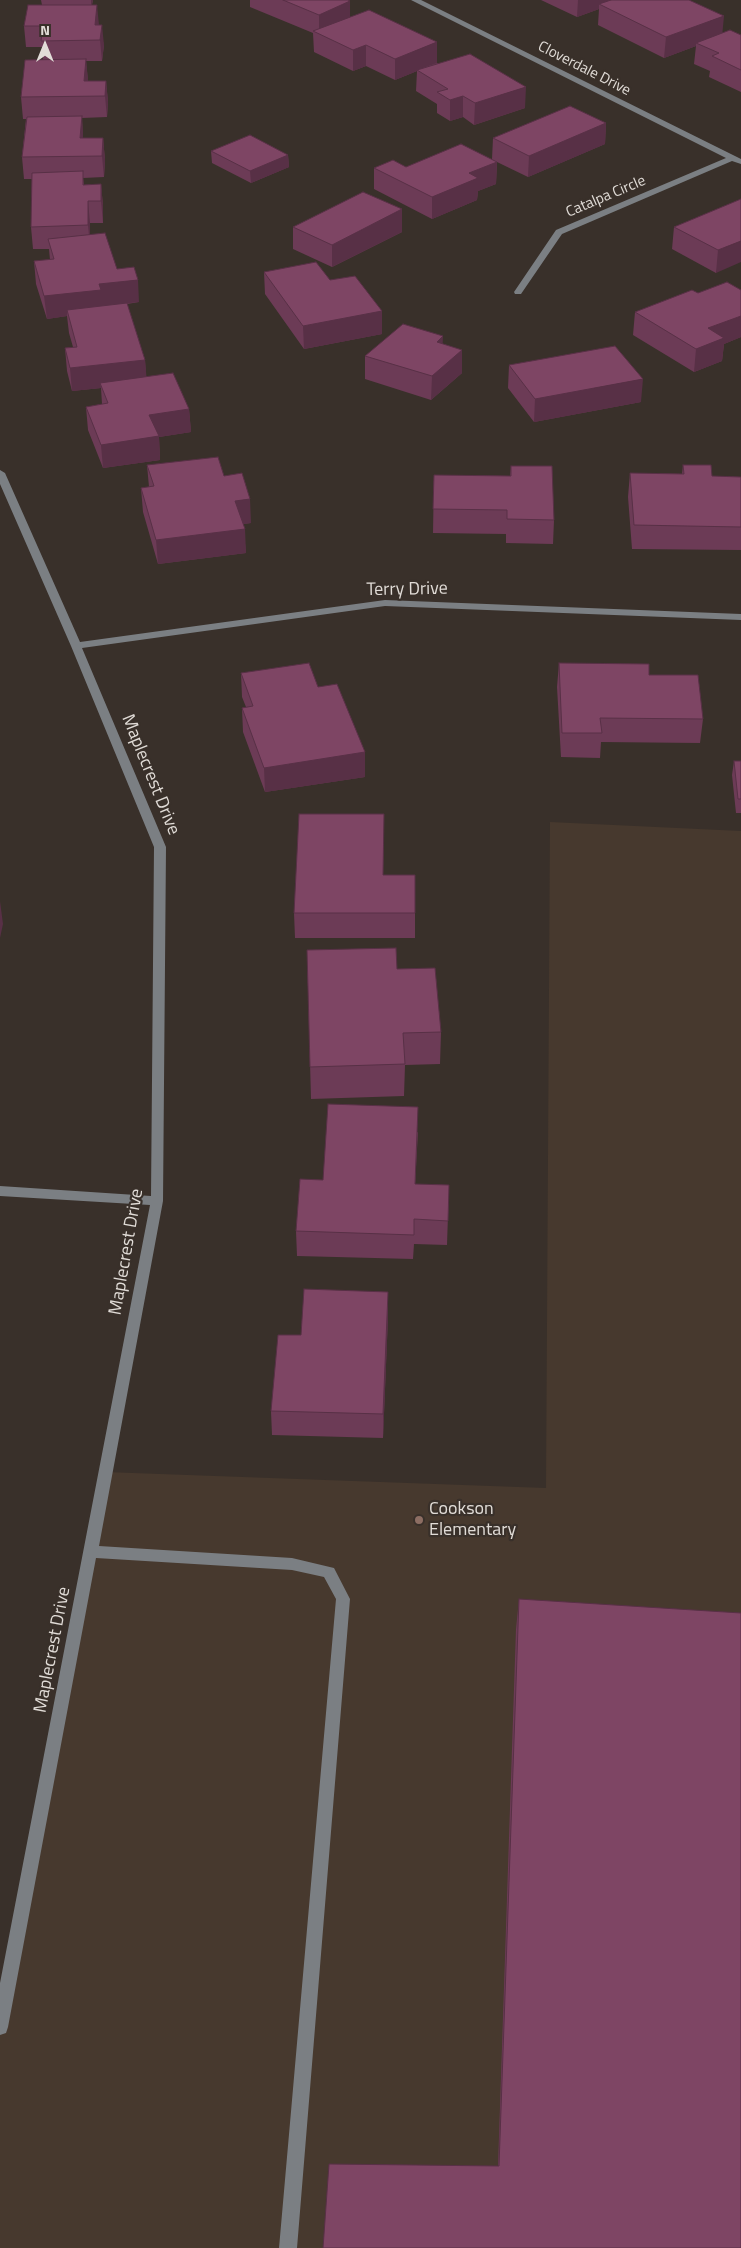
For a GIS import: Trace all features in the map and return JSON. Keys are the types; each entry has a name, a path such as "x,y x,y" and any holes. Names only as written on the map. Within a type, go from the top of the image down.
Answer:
{"street":[{"name":"Cloverdale Drive","path":"415,0 741,162"},
{"name":"Catalpa Circle","path":"518,292 559,232 732,158"},
{"name":"Maplecrest Drive","path":"0,473 76,646 160,847 157,1201 0,2028"},
{"name":"Terry Drive","path":"76,646 385,603 741,617"},
{"path":"0,1191 157,1201"},
{"path":"90,1552 292,1564 329,1572 343,1600 288,2248"}],"shaded area":[{"name":"Cookson Elementary","path":"550,822 741,831 741,2248 0,2248 0,2027 105,1472 546,1488"}],"building":[{"path":"283,0 348,0 350,1 319,15"},
{"path":"611,0 689,0 724,16 666,37 599,4"},
{"path":"28,5 97,5 95,25 102,25 100,40 41,41 43,26 24,26"},
{"path":"369,10 437,42 395,59 366,45 353,50 313,31"},
{"path":"730,30 741,35 741,70 712,56 719,53 696,43"},
{"path":"470,54 526,87 475,103 463,96 450,100 437,92 448,89 417,70"},
{"path":"86,59 84,81 106,81 105,96 21,97 25,60"},
{"path":"570,106 606,123 529,156 493,138"},
{"path":"82,116 80,138 103,138 102,156 22,157 27,117"},
{"path":"250,135 288,155 250,171 211,151"},
{"path":"461,144 497,162 469,173 478,178 432,197 374,168 393,160 406,167"},
{"path":"83,171 83,185 101,184 101,201 88,201 88,225 31,227 32,173"},
{"path":"363,192 402,209 332,245 293,227"},
{"path":"741,199 741,241 718,250 674,227"},
{"path":"105,233 117,269 134,267 138,280 99,284 101,290 44,296 34,261 54,259 48,239"},
{"path":"316,262 330,280 355,276 382,311 303,326 264,272"},
{"path":"727,282 741,290 741,316 708,328 724,338 696,349 635,312 692,290 698,293"},
{"path":"127,303 145,360 70,368 65,348 77,347 67,310"},
{"path":"403,324 443,336 437,342 462,350 432,376 365,356"},
{"path":"615,346 643,379 535,399 509,365"},
{"path":"173,373 189,409 149,415 159,436 101,445 86,407 108,403 100,383"},
{"path":"218,457 224,476 242,473 250,499 235,501 245,529 156,540 141,488 154,486 147,465"},
{"path":"683,465 711,465 712,476 741,477 741,527 634,525 630,473 684,474"},
{"path":"511,466 552,466 554,520 507,519 507,510 433,509 434,475 511,476"},
{"path":"309,663 318,687 337,684 365,752 264,768 242,708 253,706 241,673"},
{"path":"559,663 649,664 649,675 698,675 703,719 600,718 602,733 562,733"},
{"path":"734,761 741,761 741,799 738,799"},
{"path":"299,814 384,814 383,875 415,875 415,913 294,913"},
{"path":"396,948 397,969 435,968 441,1032 403,1033 405,1064 310,1067 307,950"},
{"path":"328,1104 418,1107 415,1184 449,1185 448,1221 414,1219 414,1235 296,1231 300,1179 323,1180"},
{"path":"304,1289 388,1292 383,1414 271,1411 278,1335 301,1335"},
{"path":"519,1599 741,1613 741,2248 323,2248 329,2164 499,2166"}],"place":[{"name":"Cookson Elementary","path":"419,1520"}]}
